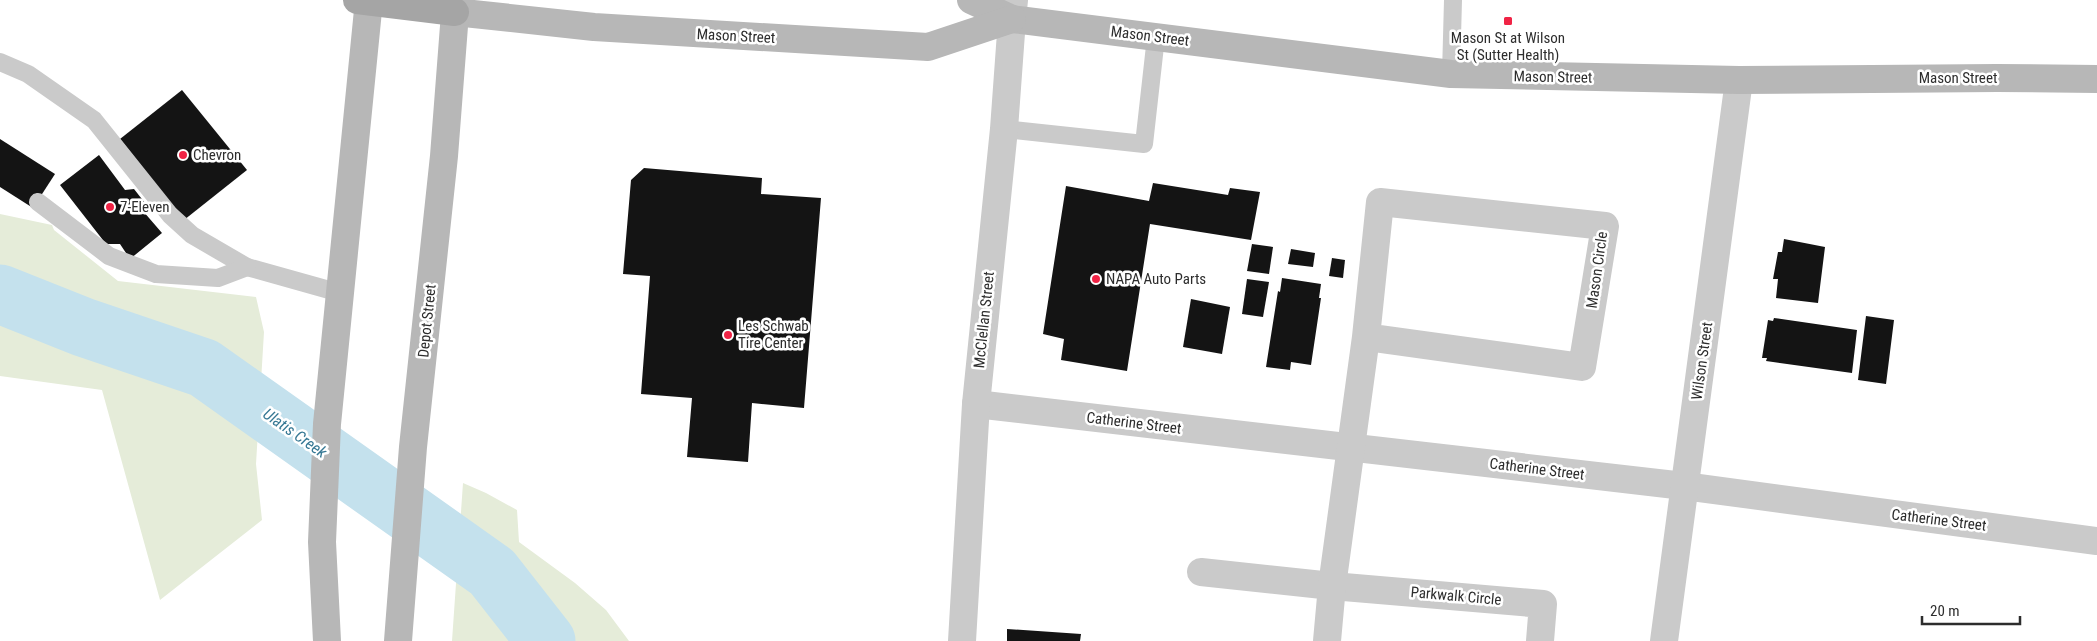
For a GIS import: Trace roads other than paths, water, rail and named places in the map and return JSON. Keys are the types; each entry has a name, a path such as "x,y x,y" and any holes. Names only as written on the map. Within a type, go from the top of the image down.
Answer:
{"main road":[{"name":"Mason Street","path":"971,0 1013,10 1156,37 1451,74 1739,80 2097,79"},
{"path":"327,641 322,542 328,424 365,1 455,6"},
{"name":"Mason Street","path":"455,6 594,27 928,47 1013,10"},
{"name":"Depot Street","path":"398,636 413,448 444,156 455,6"}],"street":[{"name":"McClellan Street","path":"962,641 976,404 1004,129 1013,10"},
{"name":"Wilson Street","path":"1664,641 1739,80"},
{"name":"Mason Circle","path":"1350,448 1366,337 1380,202 1605,226 1582,367 1366,337"},
{"name":"Catherine Street","path":"976,404 1684,486 2097,541"},
{"path":"1327,641 1332,586 1350,448"},
{"name":"Parkwalk Circle","path":"1201,572 1332,586 1544,604 1540,641"}],"lane":[{"path":"1451,74 1453,0"},
{"path":"1004,129 1144,144 1156,37"},
{"path":"0,62 28,74 94,120 170,215 192,235 247,267 340,293"},
{"path":"38,202 109,256 156,274 218,278 247,267"}],"waterway":[{"name":"Ulatis Creek","path":"0,294 83,327 204,368 492,572 546,641"}],"place":[{"name":"Mason St at Wilson St (Sutter Health)","path":"1508,21"},
{"name":"Chevron","path":"183,155"},
{"name":"7-Eleven","path":"110,207"},
{"name":"NAPA Auto Parts","path":"1096,279"},
{"name":"Les Schwab Tire Center","path":"728,335"}]}
